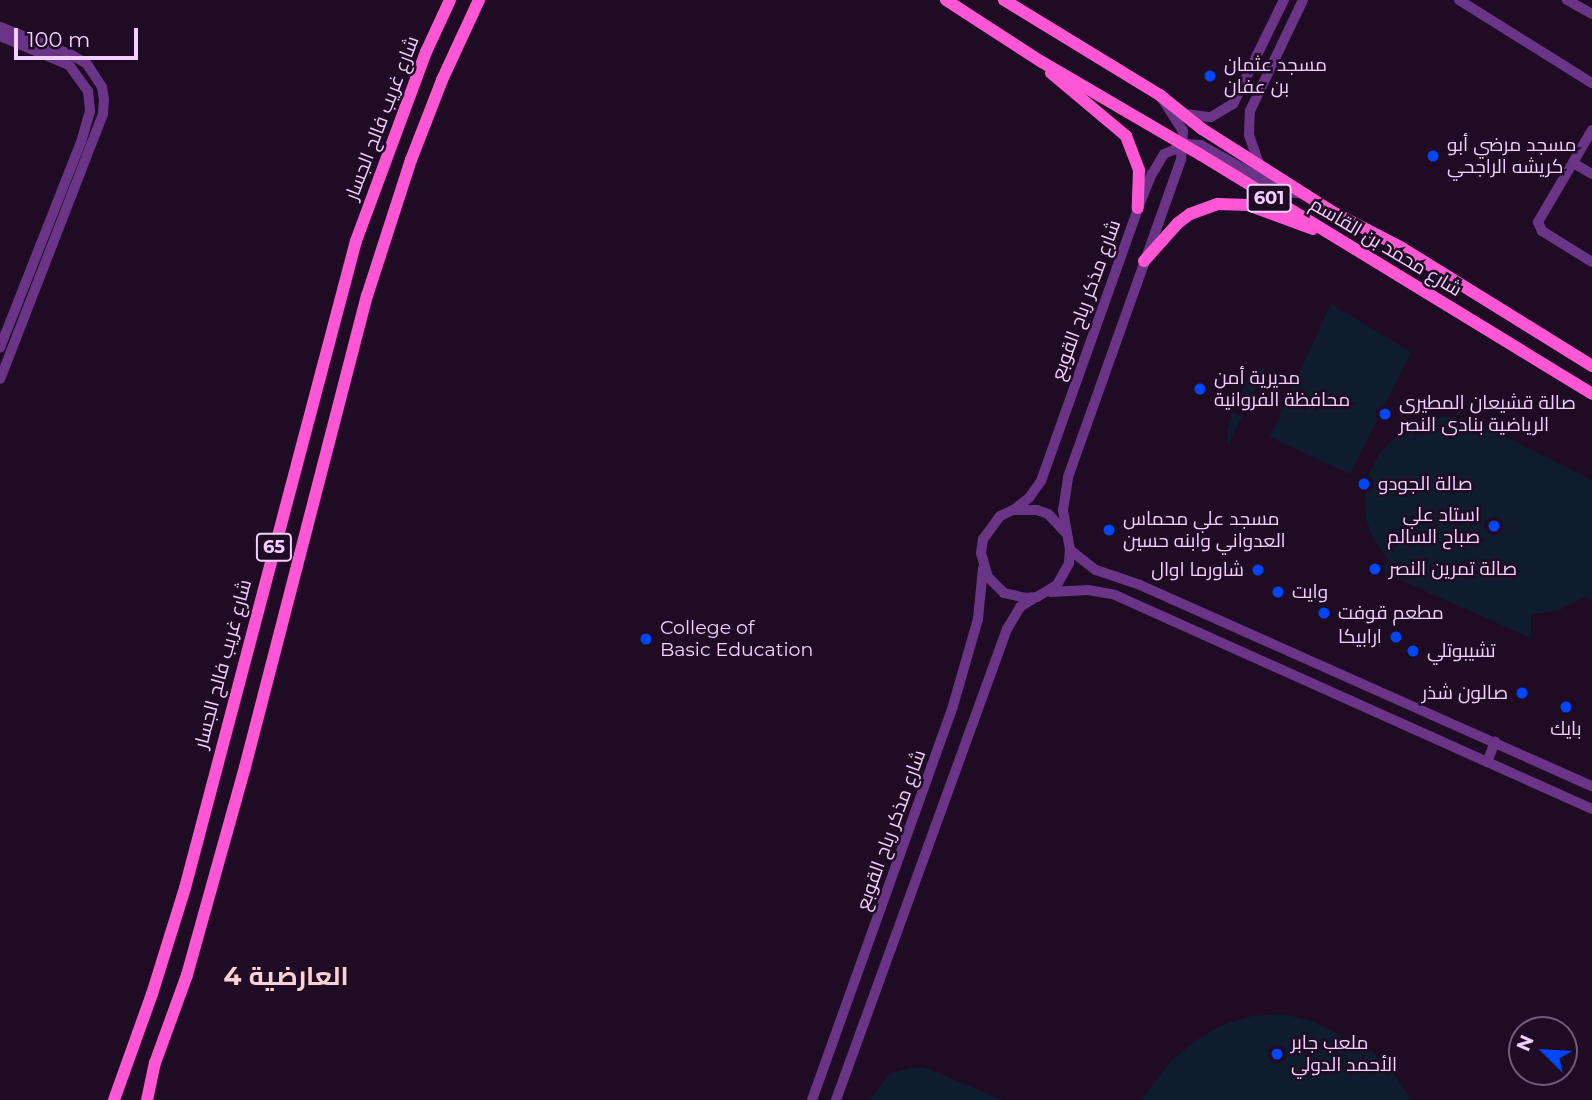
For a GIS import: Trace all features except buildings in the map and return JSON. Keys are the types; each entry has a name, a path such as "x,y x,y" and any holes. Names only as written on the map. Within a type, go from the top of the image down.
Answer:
{"main road":[{"name":"شارع غريب فالح الجسار","path":"114,1100 185,888 356,241 426,52 450,0"},
{"name":"65","path":"146,1100 155,1063 187,975 242,780 370,285 411,160 442,80 479,0"},
{"name":"شارع محمد بن القاسم","path":"946,0 1042,62 1592,394"},
{"name":"شارع محمد بن القاسم","path":"1004,0 1161,96 1202,129 1345,219 1402,248 1592,366"},
{"path":"1042,62 1072,93 1101,113 1126,136 1139,170 1138,208"},
{"path":"1144,261 1178,223 1190,214 1218,204 1248,205 1297,226 1321,230"}],"street":[{"path":"1185,114 1211,117 1233,104 1284,0"},
{"path":"1259,164 1249,135 1250,111 1303,0"},
{"path":"1459,0 1592,83"},
{"path":"1567,0 1592,15"},
{"path":"0,27 72,55 87,64 102,87 104,99 103,114 0,379"},
{"path":"0,36 69,65 88,91 90,111 85,132 0,348"},
{"path":"1042,595 1065,575 1070,550 1063,510 1068,477 1176,177 1182,146 1181,126 1166,108 1161,96"},
{"path":"1233,104 1239,114 1250,111"},
{"path":"1592,130 1549,199 1538,227 1592,262"},
{"path":"1182,146 1201,145 1280,190 1306,194"},
{"name":"شارع مذكر رباح القوبع","path":"1013,510 1029,498 1041,481 1138,208 1160,160 1170,150 1182,146"},
{"path":"1573,163 1592,174"},
{"path":"1065,532 1048,514 1037,510 1013,510 1000,516 983,539 983,567 988,577 1004,593 1026,598 1074,589 1115,595 1592,809"},
{"path":"1070,550 1096,570 1149,589 1592,786"},
{"name":"شارع مذكر رباح القوبع","path":"812,1100 953,706 978,620 983,567"},
{"name":"شارع مذكر رباح القوبع","path":"836,1100 1007,629 1020,607 1042,595"},
{"path":"1487,762 1495,742"}],"shaded area":[{"path":"1331,304 1411,352 1350,474 1270,437"},
{"path":"1266,365 1246,407 1235,403 1245,384"},
{"path":"1232,412 1242,416 1228,446 1227,431"},
{"path":"1445,416 1472,420 1592,480 1592,601 1586,596 1558,611 1531,614 1531,638 1396,578 1380,568 1389,561 1373,538 1366,519 1365,490 1370,471 1379,454 1399,433 1416,423"},
{"name":"ملعب جابر الأحمد الدولي","path":"1283,1014 1308,1020 1368,1047 1389,1067 1411,1100 1141,1100 1171,1061 1198,1039 1223,1025 1252,1016"},
{"path":"924,1067 1003,1100 869,1100 890,1074"}],"place":[{"name":"مسجد عثمان بن عفان","path":"1210,76"},
{"name":"مسجد مرضي أبو كريشه الراجحي","path":"1433,156"},
{"name":"مديرية أمن محافظة الفروانية","path":"1200,389"},
{"name":"صالة قشيعان المطيرى الرياضية بنادى النصر","path":"1385,414"},
{"name":"صالة الجودو","path":"1364,484"},
{"name":"استاد علي صباح السالم","path":"1494,526"},
{"name":"مسجد علي محماس العدواني وابنه حسين","path":"1109,530"},
{"name":"صالة تمرين النصر","path":"1375,569"},
{"name":"شاورما اوال","path":"1258,570"},
{"name":"وايت","path":"1278,592"},
{"name":"مطعم قوفت","path":"1324,613"},
{"name":"ارابيكا","path":"1396,637"},
{"name":"College of Basic Education","path":"646,639"},
{"name":"تشيبوتلي","path":"1413,651"},
{"name":"صالون شذر","path":"1522,693"},
{"name":"بايك","path":"1566,707"},
{"name":"ملعب جابر الأحمد الدولي","path":"1277,1054"}],"district":[{"name":"العارضية 4","path":"286,977"}]}
